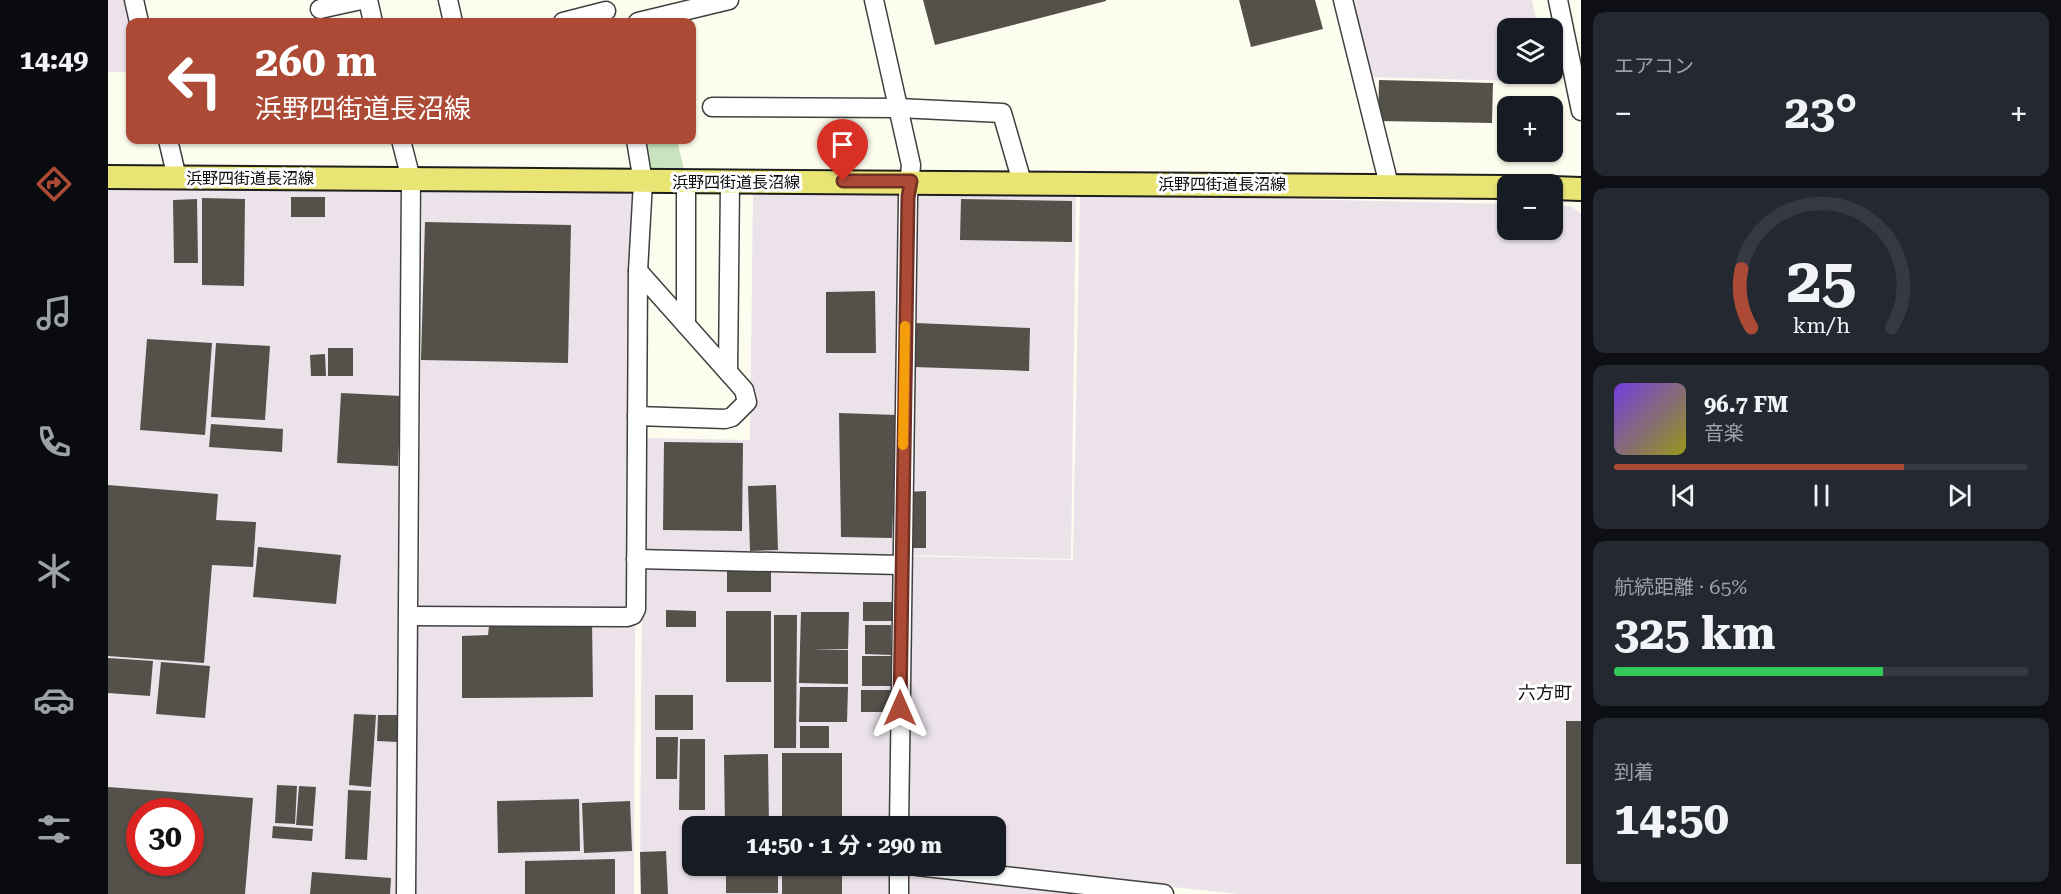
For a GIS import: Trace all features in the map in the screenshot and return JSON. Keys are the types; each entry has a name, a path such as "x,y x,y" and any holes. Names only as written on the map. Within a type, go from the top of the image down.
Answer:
{"main road":[{"name":"浜野四街道長沼線","path":"108,177 1497,187"},
{"path":"1563,188 1581,189"}],"street":[{"path":"134,0 138,18"},
{"path":"320,9 361,0"},
{"path":"368,0 372,18"},
{"path":"448,0 452,18"},
{"path":"655,18 729,0"},
{"path":"874,0 911,165 908,197 901,565 899,816"},
{"path":"1343,0 1389,185"},
{"path":"1558,0 1581,111"},
{"path":"579,18 606,11"},
{"path":"712,107 898,108 1002,113 1022,182"},
{"path":"169,144 177,178"},
{"path":"402,144 411,179 410,616 406,894"},
{"path":"410,616 627,617 633,615 636,609 638,271 643,182 637,144"},
{"path":"686,182 686,325"},
{"path":"728,372 730,182"},
{"path":"637,416 725,419 732,417 747,402 747,397 728,372 638,271"},
{"path":"636,560 901,565"},
{"path":"898,894 899,876"},
{"path":"1005,876 1164,894"}],"shaded area":[{"path":"108,0 126,0 129,18 126,18 126,72 108,72"},
{"path":"1347,0 1532,0 1536,18 1497,18 1497,81 1366,77"},
{"path":"400,189 401,396 398,466 397,894 108,894 108,190"},
{"path":"422,190 635,191 630,610 419,609"},
{"path":"898,191 896,560 643,554 643,438 750,440 753,192"},
{"path":"918,191 1076,192 1071,559 907,555"},
{"path":"1080,194 1497,204 1497,240 1563,240 1563,206 1570,206 1581,213 1581,894 1238,894 1006,869 1006,816 904,816 907,556 1073,560"},
{"path":"642,565 894,570 893,816 682,816 682,876 893,876 892,894 640,894"},
{"path":"417,623 635,623 634,894 416,894"},
{"path":"904,876 964,876 1117,894 904,894"}],"green space":[{"path":"643,144 678,144 685,174 650,173"}],"building":[{"path":"923,0 1106,0 1106,1 935,45"},
{"path":"1239,0 1315,0 1323,29 1251,47"},
{"path":"1379,80 1493,83 1492,123 1378,121"},
{"path":"291,197 325,197 325,217 291,217"},
{"path":"202,198 245,199 244,286 202,285"},
{"path":"197,199 198,263 174,263 173,200"},
{"path":"961,199 1072,201 1072,242 960,240"},
{"path":"425,222 571,225 568,363 421,360"},
{"path":"875,291 876,353 826,353 826,292"},
{"path":"916,323 1030,328 1029,371 914,367"},
{"path":"147,339 212,343 205,435 140,430"},
{"path":"216,343 270,346 265,420 211,417"},
{"path":"328,348 353,348 353,376 328,376"},
{"path":"325,354 326,376 311,376 310,355"},
{"path":"341,393 401,396 398,466 337,463"},
{"path":"839,413 897,415 892,538 841,537"},
{"path":"211,424 283,429 282,452 209,447"},
{"path":"664,442 743,443 742,531 663,530"},
{"path":"108,485 218,494 216,520 256,522 253,567 212,565 204,663 108,656"},
{"path":"776,485 778,550 750,551 748,486"},
{"path":"926,491 926,548 906,548 906,492"},
{"path":"258,547 341,555 336,604 253,597"},
{"path":"727,564 771,564 771,592 727,592"},
{"path":"863,602 894,602 894,621 863,621"},
{"path":"666,610 696,611 696,627 666,627"},
{"path":"726,611 771,611 771,682 726,682"},
{"path":"801,612 849,612 848,649 811,649 848,650 848,684 799,683"},
{"path":"774,615 797,615 796,748 774,748"},
{"path":"537,620 592,620 593,697 462,698 462,636 488,635 489,626 536,626"},
{"path":"865,625 891,625 891,655 865,654"},
{"path":"862,656 893,656 893,686 862,686"},
{"path":"108,658 153,661 150,696 108,693"},
{"path":"161,662 210,666 205,718 156,714"},
{"path":"800,687 848,687 847,722 799,722"},
{"path":"861,690 895,690 894,712 861,712"},
{"path":"655,695 693,695 693,730 655,730"},
{"path":"354,714 376,715 371,787 349,785"},
{"path":"378,715 397,715 397,742 377,741"},
{"path":"1566,721 1581,721 1581,864 1566,864"},
{"path":"800,726 829,726 829,748 800,748"},
{"path":"656,737 678,737 677,779 656,779"},
{"path":"680,739 705,739 705,810 679,810"},
{"path":"782,753 842,753 842,816 782,816"},
{"path":"768,754 769,816 725,816 724,755"},
{"path":"277,785 297,786 295,824 275,823"},
{"path":"299,786 316,787 313,826 296,825"},
{"path":"108,787 253,798 245,894 108,894"},
{"path":"348,790 371,791 367,860 345,859"},
{"path":"579,799 580,851 498,853 497,801"},
{"path":"630,801 632,851 584,853 582,803"},
{"path":"273,826 313,829 312,841 272,838"},
{"path":"666,851 668,894 641,894 640,852"},
{"path":"615,859 615,894 525,894 525,861"},
{"path":"312,872 391,878 390,894 310,894"},
{"path":"726,876 778,876 778,893 726,893"},
{"path":"782,876 842,876 842,894 782,894"}],"slow traffic":[{"path":"903,445 905,326"}],"district":[{"name":"六方町","path":"1545,693"}],"route":[{"path":"843,181 911,181 908,197 900,708"}]}
